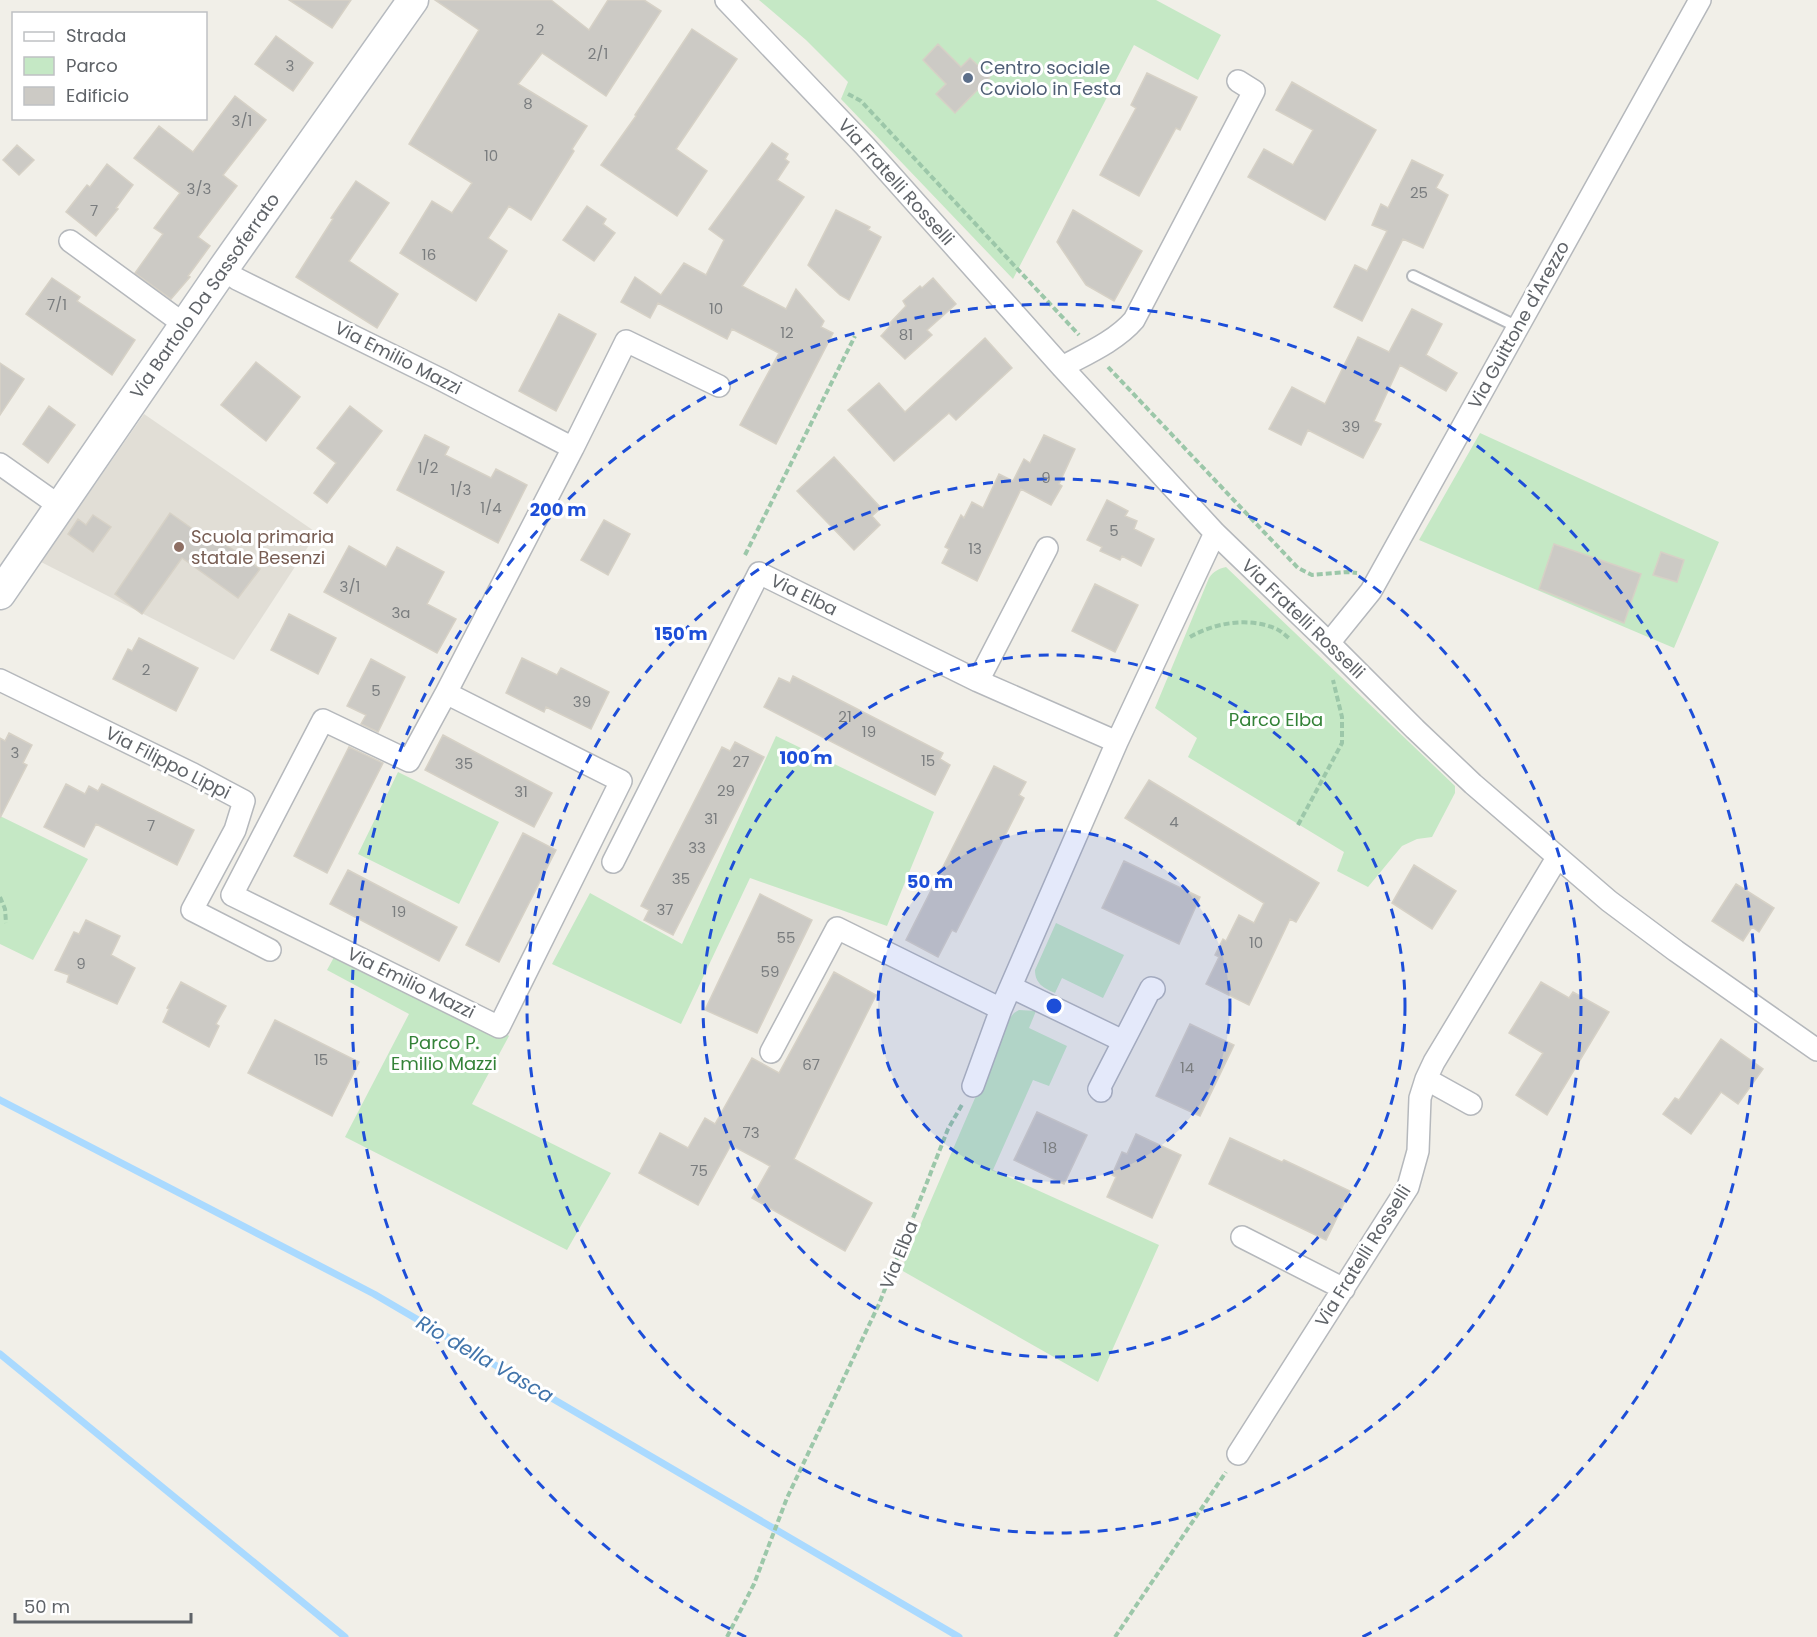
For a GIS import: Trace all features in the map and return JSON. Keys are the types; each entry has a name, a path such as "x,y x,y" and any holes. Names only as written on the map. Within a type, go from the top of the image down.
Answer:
{"street":[{"name":"Via Bartolo Da Sassoferrato","path":"0,594 222,269 413,0"},
{"name":"Via Fratelli Rosselli","path":"726,0 866,146 1062,367 1215,533 1415,729 1557,858 1609,901 1817,1050"},
{"name":"Via Guittone d'Arezzo","path":"1329,643 1377,581 1700,0"},
{"path":"1062,367 1092,351 1128,327 1138,313 1254,91 1238,81"},
{"path":"70,241 184,324"},
{"name":"Via Emilio Mazzi","path":"222,269 237,279 442,380 573,448"},
{"name":"Via Emilio Mazzi","path":"446,693 621,781 499,1027 232,895 323,720 409,761 573,448 626,341 719,386"},
{"path":"0,464 61,507"},
{"path":"973,1086 1001,1009 1117,742 1215,533"},
{"path":"978,681 1047,548"},
{"name":"Via Elba","path":"613,862 759,573 978,681 1117,742"},
{"name":"Via Filippo Lippi","path":"0,680 244,801 235,830 192,910 270,950"},
{"name":"Via Fratelli Rosselli","path":"1238,1454 1408,1187 1418,1151 1420,1098 1426,1079 1557,858"},
{"path":"771,1052 837,928 1001,1009"},
{"path":"1011,987 1123,1041"},
{"path":"1101,1091 1099,1089 1123,1041 1151,988 1154,989"},
{"path":"1426,1079 1471,1104"},
{"path":"1242,1237 1344,1289"}],"lane":[{"path":"1413,276 1518,327"}],"path":[{"path":"841,91 861,101 1092,351 1298,568 1312,575 1360,573 1377,581"},
{"path":"759,573 741,564 855,336"},
{"path":"1182,643 1197,633 1238,622 1257,623 1276,628 1299,647"},
{"path":"1298,825 1342,743 1342,717 1333,680 1341,686"},
{"path":"0,897 5,909 6,923"},
{"name":"Via Elba","path":"727,1637 754,1584 787,1498 879,1304 948,1130 973,1086"},
{"path":"1115,1637 1238,1454"}],"shaded area":[{"name":"Scuola primaria statale Besenzi","path":"144,414 317,533 234,660 41,562"}],"green space":[{"path":"759,0 1156,0 1221,35 1198,80 1134,45 1013,279 841,99 848,82 806,40"},
{"path":"1480,433 1719,542 1674,648 1419,540"},
{"name":"Parco Elba","path":"1226,567 1455,786 1455,793 1432,837 1417,839 1402,846 1368,887 1337,871 1344,852 1188,757 1197,738 1155,708 1209,578 1216,571"},
{"path":"776,736 934,812 887,926 750,878 681,1024 552,964 590,893 682,944"},
{"path":"398,772 499,822 459,904 358,854"},
{"path":"0,816 88,859 33,960 0,944"},
{"path":"1056,923 1124,955 1103,998 1062,978 1055,993 1038,982 1035,970"},
{"name":"Parco P. Emilio Mazzi","path":"339,948 499,1027 509,1036 472,1104 611,1173 567,1250 345,1137 409,1014 327,970"},
{"path":"1019,1010 1036,1011 1029,1028 1067,1046 1049,1086 1033,1080 993,1170 1159,1245 1098,1382 901,1270 1009,1019"}],"building":[{"path":"289,0 351,0 332,28"},
{"path":"435,0 551,0 589,30 608,0 644,0 661,11 606,96 542,53 518,84 587,126 531,220 509,206 488,238 507,251 476,301 400,253 432,201 452,213 472,183 409,144 479,30"},
{"path":"692,29 737,59 676,149 707,171 677,216 601,165 636,116"},
{"path":"276,36 313,63 293,91 255,64"},
{"name":"Centro sociale Coviolo in Festa","path":"938,44 961,67 970,58 990,77 955,113 936,94 946,84 923,60"},
{"path":"1147,73 1197,97 1180,130 1176,128 1139,196 1100,175 1136,108 1131,105"},
{"path":"1292,82 1376,130 1325,220 1248,177 1264,149 1293,165 1313,130 1276,110"},
{"path":"235,96 266,120 223,175 237,186 198,237 210,246 188,276 190,277 171,299 135,273 163,234 154,228 180,193 134,158 159,126 193,152"},
{"path":"772,143 788,154 785,159 789,162 777,180 804,197 742,286 786,309 796,289 824,321 821,327 833,333 776,444 740,425 779,353 732,329 727,339 658,303 650,318 621,302 635,277 661,295 684,263 706,275 724,240 709,229"},
{"path":"17,145 34,160 19,175 3,160"},
{"path":"1412,160 1443,175 1436,188 1448,195 1423,248 1403,239 1362,321 1334,307 1355,265 1367,271 1387,231 1372,225 1381,204 1388,208"},
{"path":"107,164 133,185 116,208 118,209 96,236 66,212 87,185 90,187"},
{"path":"356,181 389,203 349,261 398,294 377,328 296,277"},
{"path":"587,206 606,219 603,224 615,233 594,261 563,240"},
{"path":"836,210 870,227 868,230 881,237 849,300 840,295 808,265"},
{"path":"1073,210 1142,251 1114,301 1086,285 1057,242"},
{"path":"52,278 80,297 77,301 135,340 112,375 26,314"},
{"path":"933,278 956,304 927,330 932,335 905,359 881,336 906,306 903,301"},
{"path":"1412,309 1442,324 1426,355 1457,373 1446,391 1400,365 1374,421 1381,424 1363,458 1308,430 1301,445 1269,429 1292,387 1325,404 1358,337 1389,352"},
{"path":"559,314 596,334 556,411 519,391"},
{"path":"985,338 1012,368 956,420 949,413 894,461 848,410 879,383 905,412"},
{"path":"256,362 300,397 266,441 221,405"},
{"path":"0,363 24,379 0,415"},
{"path":"49,406 75,425 48,463 23,444"},
{"path":"350,406 382,431 327,503 314,493 336,463 317,448"},
{"path":"425,435 449,447 445,455 491,478 496,469 527,485 498,543 397,490"},
{"path":"1044,435 1075,449 1059,484 1062,486 1051,505 1021,489 977,581 942,563 949,549 945,547 961,515 964,518 972,502 983,508 999,474 1013,481 1024,459 1030,463"},
{"path":"834,457 881,508 872,516 880,525 854,550 797,491"},
{"path":"1107,500 1128,511 1125,516 1137,521 1134,529 1154,539 1141,566 1122,556 1120,560 1100,551 1102,547 1087,540"},
{"path":"170,513 204,537 208,532 260,569 238,598 182,558 142,614 115,594"},
{"path":"93,515 111,527 93,552 68,534 78,519 86,525"},
{"path":"604,520 630,534 608,575 581,560"},
{"path":"1554,544 1641,574 1624,623 1539,589"},
{"path":"349,546 386,567 397,547 444,572 427,604 456,619 437,653 324,592"},
{"path":"1661,552 1684,560 1677,582 1653,575"},
{"path":"1095,584 1138,605 1115,652 1072,631"},
{"path":"289,614 336,638 318,674 271,650"},
{"path":"139,638 198,668 176,711 113,679 128,649 132,651"},
{"path":"522,658 557,675 561,668 609,692 591,729 546,707 544,712 506,693"},
{"path":"371,659 405,677 378,732 361,724 366,715 347,706"},
{"path":"793,676 943,753 940,759 950,765 935,795 764,707 779,678 790,683"},
{"path":"9,733 32,745 23,763 27,765 0,818 0,738 5,741"},
{"path":"443,735 552,793 534,827 425,770"},
{"path":"735,742 764,757 673,935 644,920 649,910 641,906 722,747 730,751"},
{"path":"349,747 383,763 327,873 294,856"},
{"path":"994,766 1026,782 1019,795 1024,798 956,932 952,930 938,957 906,940"},
{"path":"1149,780 1319,883 1296,922 1290,919 1249,1005 1206,984 1219,957 1215,955 1223,939 1226,941 1239,915 1254,923 1264,903 1125,818"},
{"path":"66,784 85,794 89,786 98,791 102,784 194,830 177,865 96,824 84,847 44,827"},
{"path":"523,833 556,850 499,962 466,945"},
{"path":"1124,861 1200,897 1179,944 1102,908"},
{"path":"1414,865 1456,891 1432,929 1392,903"},
{"path":"348,870 457,927 439,961 330,904"},
{"path":"1736,884 1774,908 1759,932 1752,927 1743,941 1712,921"},
{"path":"760,894 812,920 757,1033 705,1010"},
{"path":"86,920 120,936 111,955 135,968 117,1004 67,982 69,975 55,970 74,932 79,934"},
{"path":"834,972 876,995 794,1159 872,1203 845,1251 752,1198 770,1166 731,1145 698,1205 639,1173 660,1133 688,1148 705,1118 715,1124 752,1058 779,1073"},
{"path":"181,982 226,1006 216,1024 219,1026 209,1047 163,1022 169,1009 167,1008"},
{"path":"1541,982 1569,998 1573,992 1609,1012 1547,1115 1516,1095 1543,1053 1509,1033"},
{"path":"275,1020 359,1062 332,1116 248,1073"},
{"path":"1190,1024 1234,1045 1200,1116 1156,1096"},
{"path":"1721,1039 1763,1069 1738,1104 1721,1092 1691,1134 1663,1114 1675,1098 1679,1100"},
{"path":"1037,1112 1087,1135 1064,1184 1014,1160"},
{"path":"1136,1134 1181,1155 1152,1218 1107,1197 1116,1177 1112,1175 1122,1152 1127,1154"},
{"path":"1230,1138 1350,1191 1326,1240 1209,1184"}],"waterway":[{"name":"Rio della Vasca","path":"0,1100 374,1294 959,1637"},
{"path":"0,1354 345,1637"}],"place":[{"name":"Centro sociale Coviolo in Festa","path":"968,78"},
{"name":"Scuola primaria statale Besenzi","path":"179,547"}]}
